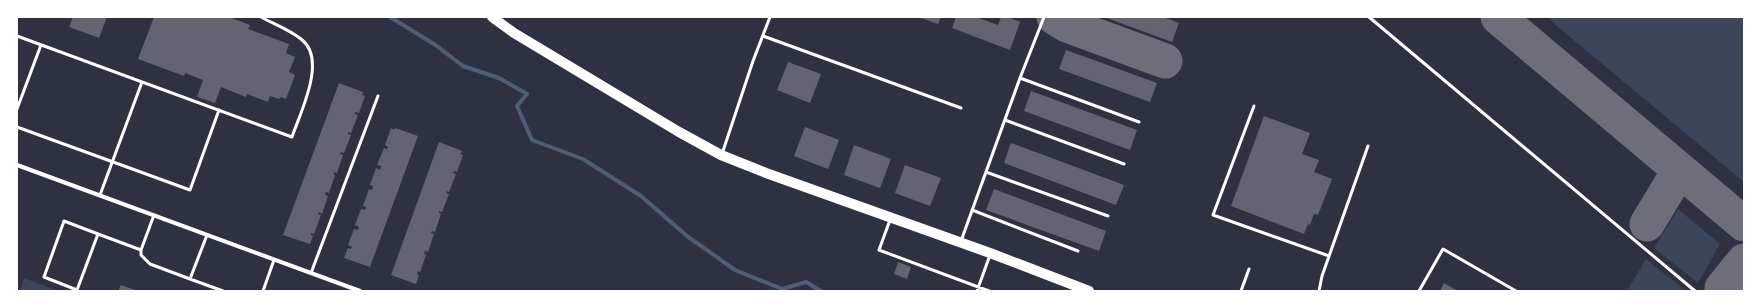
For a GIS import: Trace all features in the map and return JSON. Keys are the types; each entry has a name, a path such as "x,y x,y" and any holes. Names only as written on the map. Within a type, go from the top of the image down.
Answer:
{"main road":[{"path":"492,17 514,33 721,156 766,174 960,243 1088,291"}],"street":[{"path":"17,165 360,291"}],"lane":[{"path":"17,36 292,137 314,74 310,52 303,39 261,17"},
{"path":"721,156 770,17"},
{"path":"960,243 1020,78 1044,17"},
{"path":"1369,17 1696,291"},
{"path":"763,36 961,108"},
{"path":"17,109 41,45"},
{"path":"1020,78 1139,122"},
{"path":"100,195 142,82"},
{"path":"311,273 378,96"},
{"path":"1254,106 1213,215 1329,256"},
{"path":"17,127 190,190 219,110"},
{"path":"1005,120 1124,164"},
{"path":"1319,291 1329,256 1368,146"},
{"path":"986,172 1108,216"},
{"path":"972,210 1078,251"},
{"path":"154,215 141,250 141,255 150,264 223,291"},
{"path":"891,218 879,250 989,291"},
{"path":"98,234 77,290 44,277 64,221 141,250"},
{"path":"190,279 207,234"},
{"path":"1419,291 1443,249 1516,291"},
{"path":"977,291 990,254"},
{"path":"268,291 263,290 274,260"},
{"path":"1241,291 1249,269"}],"shaded area":[{"path":"1548,17 1744,17 1744,182 1558,27"},
{"path":"1678,209 1720,244 1698,283 1654,248"},
{"path":"1646,259 1686,291 1627,291"},
{"path":"24,278 59,291 20,291"}],"building":[{"path":"73,17 107,17 99,38 69,27"},
{"path":"154,17 229,17 250,25 248,29 289,44 286,53 295,57 289,72 295,75 286,99 281,97 279,99 270,96 268,102 247,94 246,97 221,87 215,103 197,97 203,80 185,73 184,76 138,59"},
{"path":"918,17 941,17 938,24"},
{"path":"956,17 976,17 998,25 1001,17 1008,17 1020,22 1010,50 952,28"},
{"path":"1104,17 1163,17 1179,23 1172,42"},
{"path":"1066,50 1157,83 1150,102 1059,69"},
{"path":"788,62 821,74 810,103 777,90"},
{"path":"339,83 363,92 362,95 365,96 359,113 355,112 355,114 358,115 351,133 348,132 348,134 351,135 344,153 341,152 340,154 343,155 337,173 334,172 333,174 335,175 329,193 326,192 325,195 328,196 322,214 319,212 318,214 321,215 314,234 311,233 313,236 310,244 283,235"},
{"path":"1031,91 1137,130 1130,150 1024,111"},
{"path":"1264,116 1310,133 1302,154 1319,160 1314,172 1332,179 1318,215 1314,214 1310,225 1308,224 1304,234 1231,206"},
{"path":"805,127 839,140 828,169 794,156"},
{"path":"391,128 418,136 370,267 344,258 348,248 351,249 352,247 348,245 354,229 358,230 359,227 355,225 361,209 365,210 366,207 363,206 369,189 372,190 373,186 370,185 376,168 380,170 381,166 377,165 384,148 387,149 388,147 385,145"},
{"path":"439,142 462,151 460,154 463,155 457,172 454,171 453,173 456,174 449,192 447,191 446,193 449,194 442,212 439,211 441,214 435,232 432,231 431,233 434,234 428,252 425,251 424,254 426,255 420,272 418,271 417,274 419,275 416,284 391,275"},
{"path":"1011,143 1124,185 1116,205 1004,163"},
{"path":"854,145 891,159 880,188 844,175"},
{"path":"905,165 941,178 930,206 895,193"},
{"path":"994,189 1106,231 1099,251 986,210"},
{"path":"898,262 911,267 907,279 894,274"},
{"path":"1444,283 1458,291 1440,291"},
{"path":"121,285 138,291 118,291"}],"waterway":[{"path":"390,17 434,44 463,66 499,78 527,94 517,106 532,140 583,159 641,196 687,236 735,270 782,289 806,282 821,291"}],"taxiway":[{"path":"1054,17 1067,25 1165,61"},
{"path":"1498,17 1744,224"},
{"path":"1647,224 1679,171"},
{"path":"1722,288 1744,261"}]}
